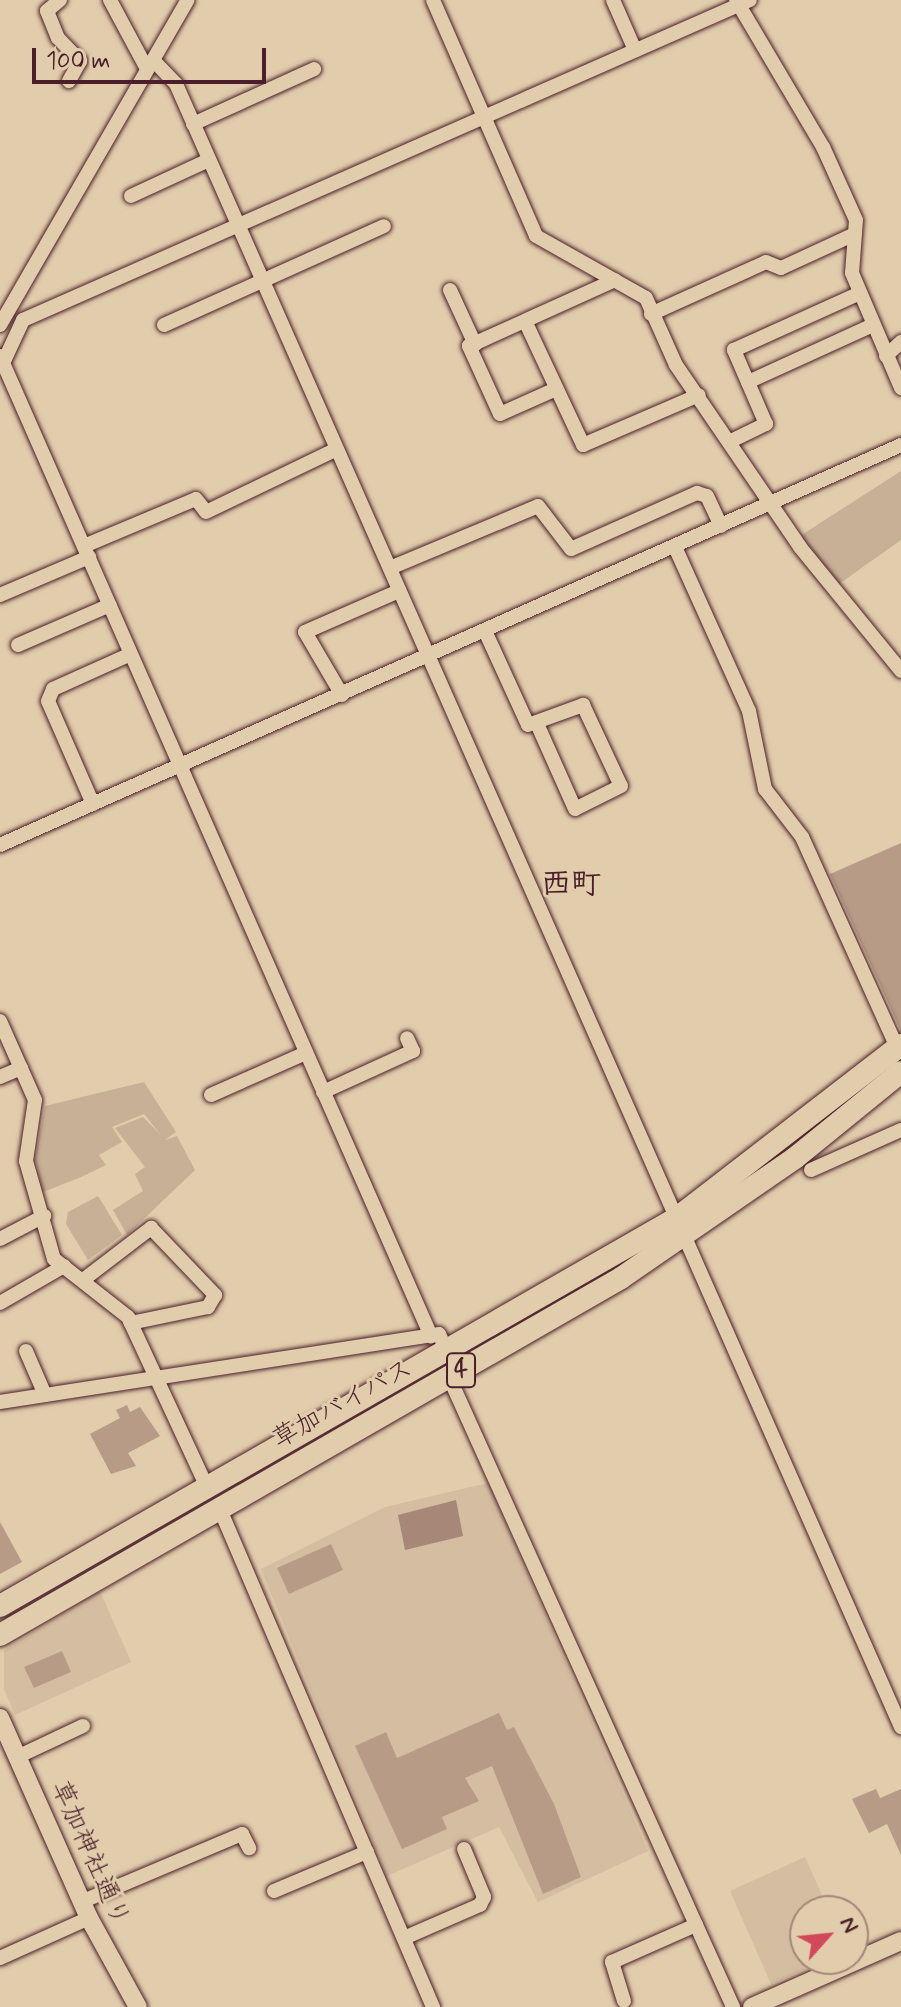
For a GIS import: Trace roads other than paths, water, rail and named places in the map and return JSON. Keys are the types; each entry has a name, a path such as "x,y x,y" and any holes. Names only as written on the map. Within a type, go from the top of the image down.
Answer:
{"highway":[{"name":"草加バイパス","path":"0,1635 213,1498 448,1354 680,1227 900,1050"},
{"name":"草加バイパス","path":"0,1606 449,1377 680,1227 901,1072"}],"street":[{"path":"60,0 42,6 58,38 80,61 69,81"},
{"path":"110,0 150,65 176,84 901,1727"},
{"path":"0,325 188,0"},
{"path":"433,0 536,236 646,298 651,314 699,395 733,440 800,547 901,671"},
{"path":"613,0 635,50"},
{"path":"431,1336 2,359 23,320 741,2 823,147 856,220 852,273 901,388"},
{"path":"193,124 314,69"},
{"path":"131,196 209,160"},
{"path":"164,325 384,226"},
{"path":"651,314 766,262 781,268 855,234"},
{"path":"556,389 500,414 469,346 615,280"},
{"path":"450,290 475,344"},
{"path":"733,440 766,424 734,350 860,293"},
{"path":"525,321 583,445 699,395"},
{"path":"748,382 873,325"},
{"path":"886,356 901,342"},
{"path":"0,845 428,658 901,445"},
{"path":"0,595 196,499 206,512 337,449"},
{"path":"390,568 538,506 571,549 697,493 707,496 721,526"},
{"path":"675,547 749,711 765,789 802,837 900,1050"},
{"path":"342,695 305,632 399,591"},
{"path":"18,645 110,605"},
{"path":"485,631 528,725 538,726 583,705 621,786 575,809 538,726"},
{"path":"93,804 48,701 53,689 131,654"},
{"path":"0,1021 35,1100 26,1161 54,1259 131,1323 213,1498 433,2007"},
{"path":"323,1092 413,1051 407,1038"},
{"path":"211,1095 306,1053"},
{"path":"0,1077 21,1068"},
{"path":"811,1170 901,1130"},
{"path":"0,1239 44,1216"},
{"path":"83,1280 151,1228 215,1295 208,1307 131,1323"},
{"path":"0,1303 64,1266"},
{"path":"0,1402 439,1334 448,1354"},
{"path":"26,1351 45,1395"},
{"path":"449,1377 733,2007"},
{"name":"草加神社通り","path":"0,1718 85,1910 138,2007"},
{"path":"17,1757 83,1726"},
{"path":"0,1958 85,1910 242,1834 249,1848"},
{"path":"404,1938 480,1905 484,1897 464,1849"},
{"path":"274,1891 367,1852"},
{"path":"624,2001 612,1962 696,1925"},
{"path":"752,2007 901,1941"}],"district":[{"name":"西町","path":"571,885"}]}
